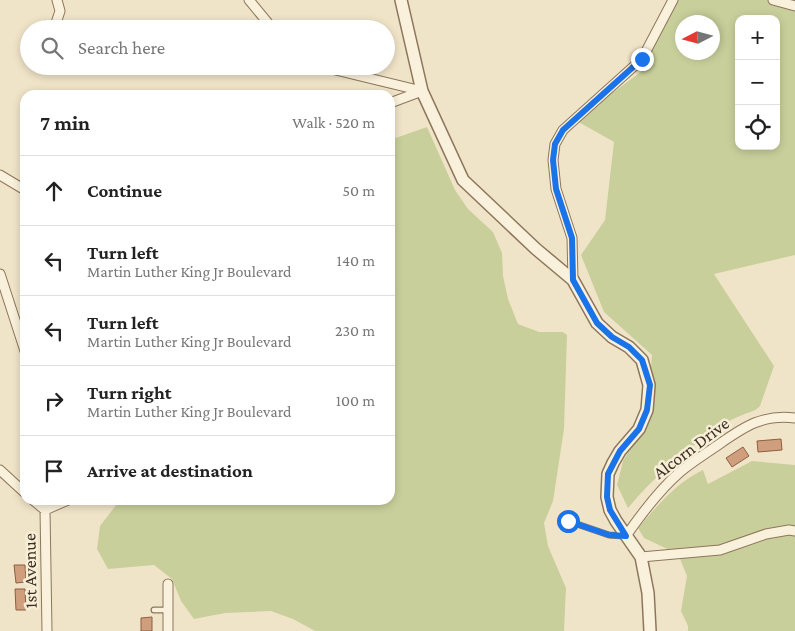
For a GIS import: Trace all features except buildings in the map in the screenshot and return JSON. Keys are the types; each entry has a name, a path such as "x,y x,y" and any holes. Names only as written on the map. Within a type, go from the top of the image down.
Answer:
{"street":[{"path":"57,20 60,11 58,0"},
{"path":"249,0 266,20"},
{"path":"401,0 422,91 463,180 536,249 573,280 597,323 612,337 629,347 642,360 650,385 647,410 639,429 620,451 608,474 607,497 610,510 641,557 648,593 650,631"},
{"path":"573,280 572,238 556,189 553,160 555,144 563,130 642,59 673,0"},
{"path":"773,0 795,6"},
{"path":"356,75 422,91"},
{"path":"395,101 422,91"},
{"path":"0,175 20,187"},
{"path":"0,274 20,336"},
{"name":"Alcorn Drive","path":"626,536 652,500 669,482 694,461 751,423 775,418 795,418"},
{"path":"0,470 20,488"},
{"path":"39,505 45,510 56,505"},
{"name":"1st Avenue","path":"45,510 46,631"},
{"path":"641,557 720,550 766,534 789,530 795,531"},
{"path":"168,584 168,631"}],"lane":[{"path":"568,521 609,535 626,536"},
{"path":"154,610 168,610"}],"green space":[{"path":"670,0 795,0 795,255 714,274 774,366 758,408 728,422 692,446 659,475 628,508 617,485 623,461 646,423 652,355 604,312 581,255 605,220 614,142 575,120 645,69"},
{"path":"427,127 455,190 468,209 493,232 502,253 503,276 508,299 518,324 539,332 563,332 567,335 564,429 553,501 544,523 548,546 566,588 564,631 315,631 293,619 271,611 225,613 194,619 181,601 172,579 154,565 108,569 97,549 100,526 116,505 395,505 395,138"},
{"path":"752,461 795,465 795,631 688,631 688,626 681,611 687,576 678,554 644,538 638,528 668,495 693,475 703,470 708,484"}],"route":[{"path":"568,521 609,535 626,536 610,510 607,497 608,474 620,451 639,429 647,410 650,385 642,360 629,347 612,337 597,323 573,280 572,238 556,189 553,160 555,144 563,130 642,59"}]}
